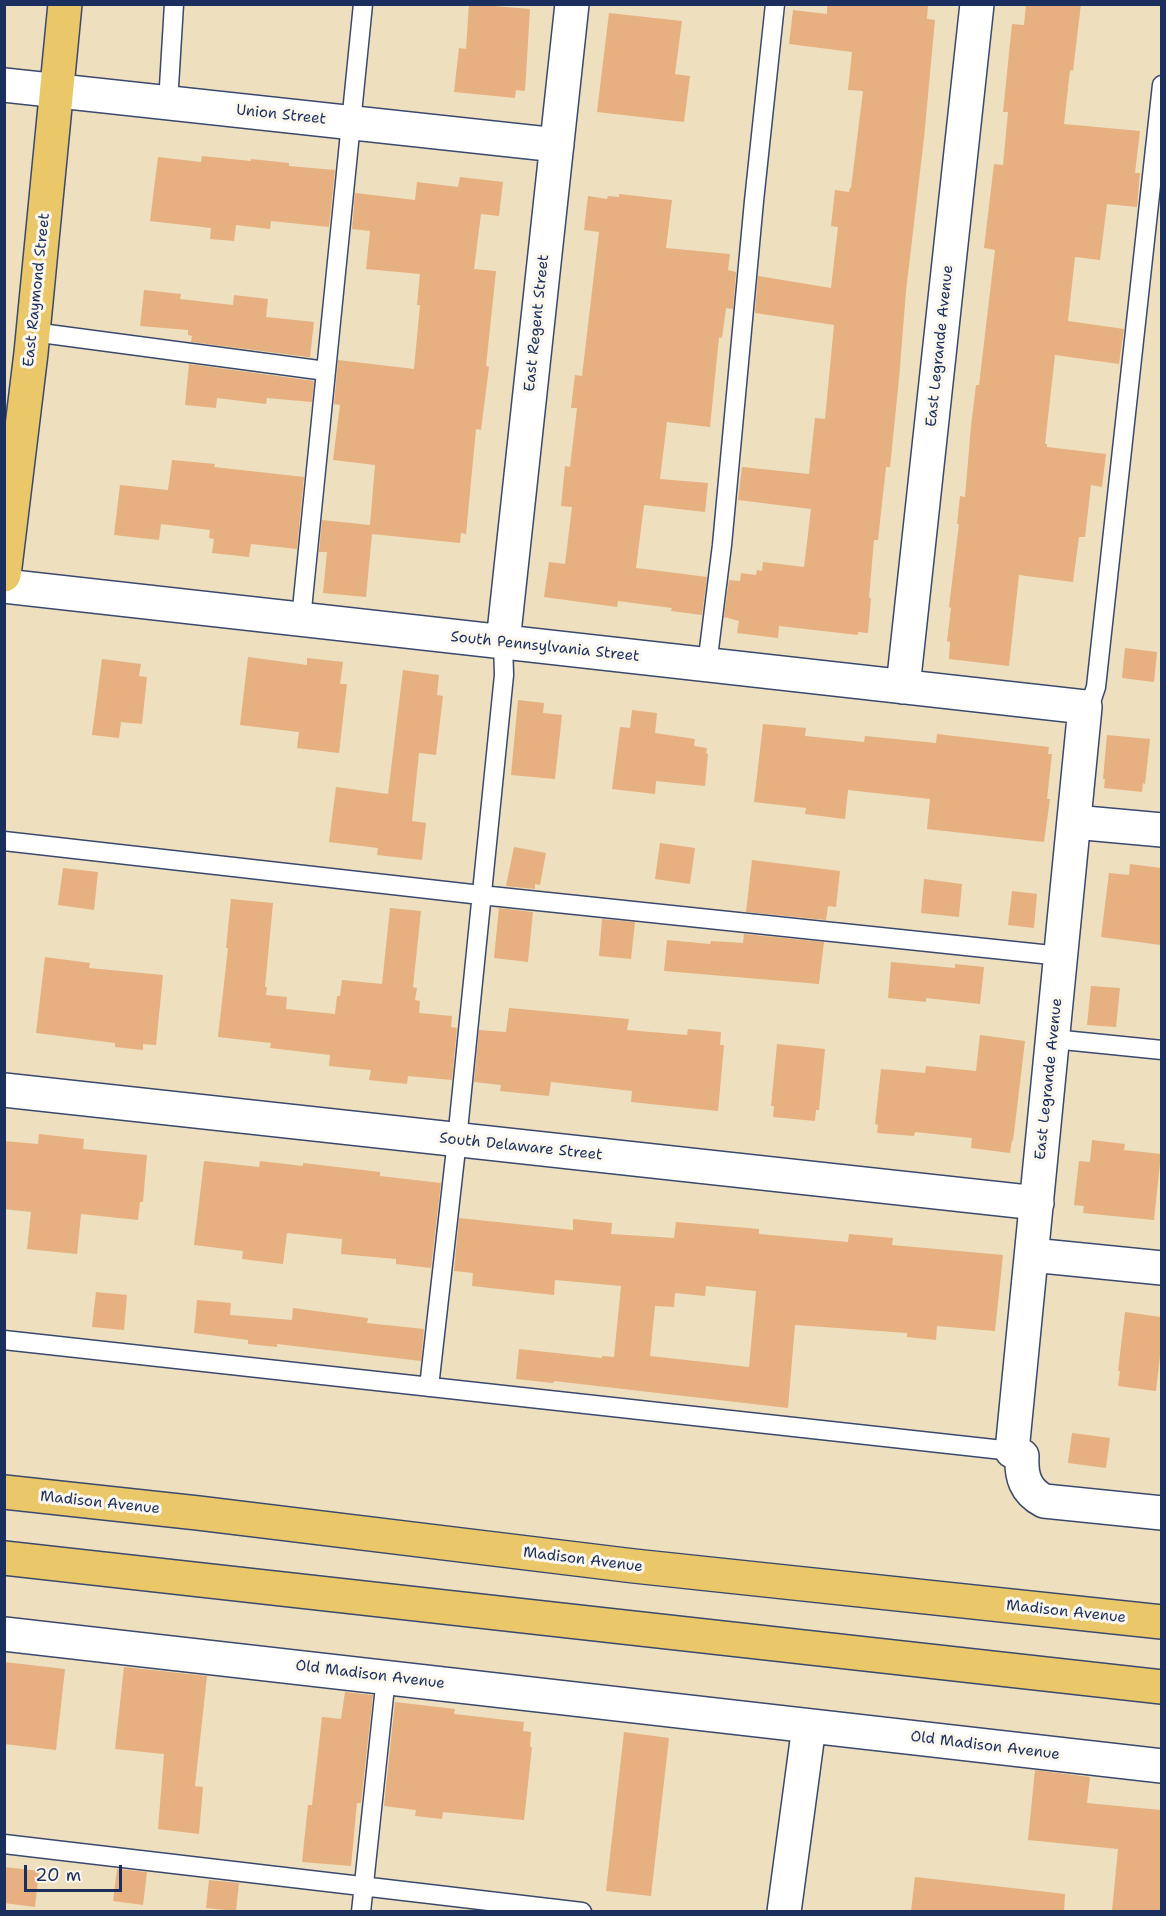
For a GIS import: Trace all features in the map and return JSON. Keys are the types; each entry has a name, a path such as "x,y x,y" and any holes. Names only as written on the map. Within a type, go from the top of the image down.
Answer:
{"main road":[{"name":"East Raymond Street","path":"4,575 33,332 66,4"},
{"name":"Madison Avenue","path":"4,1492 209,1514 646,1567 1161,1623"},
{"path":"4,1558 182,1576 1161,1687"}],"street":[{"name":"East Regent Street","path":"503,642 572,4"},
{"name":"East Legrande Avenue","path":"903,687 977,4"},
{"name":"Union Street","path":"4,85 557,145"},
{"name":"South Pennsylvania Street","path":"4,586 1085,707"},
{"name":"East Legrande Avenue","path":"1085,707 1032,1255 1017,1453 1028,1489 1037,1497 1048,1502 1161,1513"},
{"path":"1074,822 1161,830"},
{"name":"South Delaware Street","path":"4,1090 1037,1203"},
{"path":"1032,1255 1161,1268"},
{"name":"Old Madison Avenue","path":"4,1634 1161,1766"},
{"path":"784,1911 809,1726"}],"lane":[{"path":"168,102 174,4"},
{"path":"301,619 363,4"},
{"path":"707,665 722,545 775,4"},
{"path":"1085,707 1091,702 1096,687 1161,85"},
{"path":"33,332 326,371"},
{"path":"429,1387 457,1140 504,675 503,642"},
{"path":"4,841 481,895 1061,956"},
{"path":"1053,1039 1161,1050"},
{"path":"4,1340 1017,1453"},
{"path":"361,1911 386,1677"},
{"path":"4,1844 582,1911"}],"building":[{"path":"469,4 530,9 525,91 516,90 515,98 454,92 459,48 466,49"},
{"path":"827,4 928,4 927,19 935,20 890,467 886,467 878,540 874,540 868,633 858,632 858,635 779,626 778,638 737,633 739,621 724,617 729,580 740,581 741,573 756,575 757,570 762,571 763,562 804,567 811,509 738,500 742,467 809,474 815,418 825,419 834,325 755,313 758,276 831,288 838,227 831,226 835,190 849,192 851,188 863,91 848,90 852,52 789,44 793,10 827,14"},
{"path":"1026,4 1081,4 1064,124 1140,131 1135,173 1140,173 1137,207 1107,204 1100,260 1075,257 1068,321 1124,329 1119,364 1055,355 1045,444 1047,447 1106,454 1102,487 1091,485 1085,537 1079,537 1073,582 1019,575 1009,666 949,659 950,642 947,641 960,496 965,497 971,426 976,385 979,385 995,250 984,248 994,164 1003,165 1008,112 1003,112 1012,24 1024,25"},
{"path":"609,13 682,21 675,74 690,76 684,122 597,112"},
{"path":"202,156 289,163 289,166 335,170 329,227 271,221 270,229 236,225 234,241 210,239 211,228 150,221 158,157 201,162"},
{"path":"460,177 503,182 499,216 481,214 474,269 496,271 486,366 489,367 481,430 476,429 466,534 461,533 460,543 372,534 366,597 323,593 327,552 319,552 322,520 370,525 375,465 333,460 340,405 334,404 338,360 414,369 420,305 417,305 420,274 366,269 370,231 352,229 355,193 415,200 417,182 458,187"},
{"path":"619,194 672,200 666,248 730,254 728,270 736,272 733,309 726,308 722,338 719,337 710,427 667,422 660,479 708,483 705,512 644,505 636,568 707,577 702,615 671,611 672,608 618,601 617,607 544,597 549,562 565,564 572,507 561,506 565,466 570,467 577,408 571,408 575,375 582,376 599,232 584,230 588,196 607,199 608,196 619,197"},
{"path":"144,290 181,294 180,299 233,305 234,295 268,299 266,317 314,322 310,357 316,358 191,342 192,336 188,335 188,330 140,326"},
{"path":"189,364 314,381 312,402 267,398 266,404 217,398 216,408 185,405"},
{"path":"172,460 304,477 297,549 251,544 249,557 212,553 214,539 209,538 210,530 161,524 159,540 114,535 120,485 168,490"},
{"path":"1125,648 1157,652 1154,682 1122,678"},
{"path":"248,657 307,665 307,658 343,662 340,684 347,684 339,753 297,748 299,732 240,725"},
{"path":"102,659 141,664 139,676 147,677 142,724 121,722 119,738 92,735"},
{"path":"403,670 439,675 437,695 443,696 436,755 419,753 412,821 426,823 422,860 377,855 378,848 329,842 336,787 388,794"},
{"path":"518,700 544,703 543,713 562,715 555,779 511,775"},
{"path":"632,710 657,713 655,733 695,739 694,746 707,748 705,786 656,781 655,794 612,789 620,727 630,728"},
{"path":"763,724 806,728 805,736 864,742 865,736 936,743 937,734 1049,747 1048,754 1052,754 1047,799 1050,799 1044,842 927,829 930,799 848,790 845,819 805,814 806,808 754,802"},
{"path":"1107,735 1150,739 1142,792 1104,788"},
{"path":"660,843 695,848 690,884 655,879"},
{"path":"514,847 546,853 540,885 535,884 535,889 506,886"},
{"path":"752,860 840,871 836,907 828,906 826,920 746,912"},
{"path":"1130,864 1161,868 1161,945 1101,937 1109,873 1129,875"},
{"path":"63,868 98,872 94,910 58,905"},
{"path":"924,879 962,884 959,917 921,913"},
{"path":"1012,891 1037,894 1034,928 1008,925"},
{"path":"231,899 273,903 266,995 287,997 286,1009 335,1014 342,980 382,984 390,908 421,911 413,987 417,988 415,1000 420,1001 419,1013 452,1016 451,1027 457,1028 452,1080 408,1076 407,1084 369,1080 371,1070 329,1066 330,1055 270,1048 271,1043 218,1037"},
{"path":"499,908 533,912 528,962 494,958"},
{"path":"602,919 635,922 631,959 599,956"},
{"path":"744,934 824,942 819,984 664,971 667,940 710,944 711,941 743,943"},
{"path":"45,957 90,963 89,968 163,975 156,1045 143,1044 143,1050 115,1047 115,1043 36,1033"},
{"path":"891,962 955,968 955,964 984,967 980,1004 926,998 926,1002 888,998"},
{"path":"1091,986 1120,988 1116,1027 1087,1025"},
{"path":"509,1008 629,1019 627,1030 687,1035 688,1029 721,1032 720,1045 724,1045 718,1111 631,1102 632,1091 551,1082 549,1096 500,1091 501,1085 474,1082 479,1030 506,1032"},
{"path":"980,1035 1025,1041 1010,1153 971,1148 972,1138 915,1132 914,1136 877,1133 878,1125 875,1124 881,1069 925,1073 926,1066 976,1071"},
{"path":"777,1044 825,1049 819,1110 816,1110 815,1121 773,1117 774,1106 771,1106"},
{"path":"39,1134 84,1139 83,1149 147,1155 143,1202 140,1202 138,1220 81,1214 77,1254 27,1249 31,1212 4,1209 4,1141 38,1144"},
{"path":"1092,1140 1125,1144 1124,1150 1161,1154 1154,1220 1083,1213 1084,1206 1074,1205 1079,1161 1090,1162"},
{"path":"204,1161 259,1167 260,1161 303,1166 303,1163 380,1172 380,1176 441,1183 431,1268 396,1264 396,1259 341,1254 342,1239 287,1233 283,1264 242,1259 243,1251 194,1245"},
{"path":"459,1218 573,1230 573,1219 612,1223 611,1234 674,1238 676,1222 759,1229 759,1234 848,1242 849,1234 893,1238 892,1245 1003,1255 995,1331 937,1326 936,1340 907,1337 907,1333 795,1325 788,1408 554,1381 553,1383 516,1379 519,1349 602,1358 602,1356 614,1357 621,1286 555,1280 554,1295 472,1286 473,1273 454,1271","holes":["706,1286 756,1291 749,1367 650,1356 655,1306 674,1307 675,1293 705,1296"]},
{"path":"96,1292 127,1295 124,1330 92,1327"},
{"path":"197,1300 231,1303 230,1315 292,1320 293,1308 368,1318 367,1323 424,1329 421,1361 277,1344 277,1347 248,1344 248,1340 194,1333"},
{"path":"1125,1312 1161,1317 1161,1347 1156,1391 1118,1386"},
{"path":"1072,1433 1110,1438 1106,1468 1068,1463"},
{"path":"4,1662 65,1669 56,1750 4,1744"},
{"path":"124,1667 207,1676 195,1786 203,1787 199,1834 158,1829 164,1754 115,1749"},
{"path":"345,1692 373,1695 361,1803 357,1803 351,1866 302,1862 308,1805 312,1805 322,1717 341,1719"},
{"path":"395,1702 455,1709 454,1714 524,1722 523,1731 531,1732 530,1747 532,1747 524,1820 443,1812 442,1819 415,1816 416,1810 384,1806"},
{"path":"624,1732 669,1738 651,1896 606,1891"},
{"path":"1035,1770 1090,1777 1087,1803 1161,1810 1161,1911 1112,1911 1118,1849 1028,1840"},
{"path":"4,1867 39,1871 35,1907 4,1903"},
{"path":"117,1869 147,1872 143,1905 113,1901"},
{"path":"915,1877 1065,1894 1064,1911 911,1911"},
{"path":"209,1880 239,1883 236,1911 206,1908"}]}
